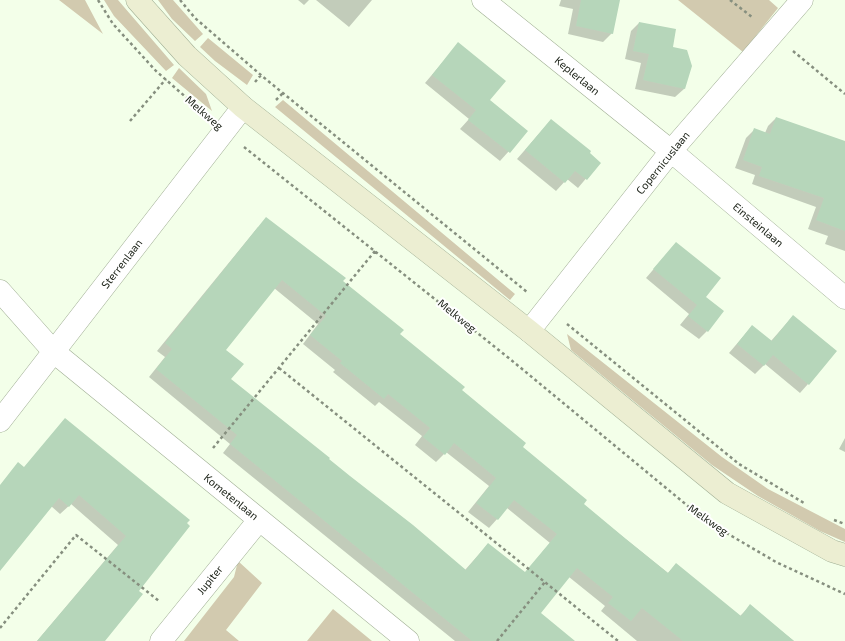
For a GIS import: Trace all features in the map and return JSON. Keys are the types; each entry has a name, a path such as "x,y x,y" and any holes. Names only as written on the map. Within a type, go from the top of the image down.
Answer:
{"street":[{"path":"137,0 187,56 243,107 529,331 727,493 832,551 845,555"},
{"name":"Keplerlaan","path":"484,0 672,151"},
{"name":"Copernicuslaan","path":"529,331 672,151 802,0"},
{"name":"Sterrenlaan","path":"0,421 243,107"},
{"name":"Einsteinlaan","path":"672,151 845,298"},
{"name":"Kometenlaan","path":"0,291 54,352 408,641"},
{"name":"Jupiter","path":"161,641 259,520"}],"path":[{"name":"Melkweg","path":"98,0 113,24 156,71 224,131 510,359 706,521 776,562 845,594"},
{"path":"180,0 195,18 262,76 739,464 805,503"},
{"path":"196,468 375,251"},
{"path":"279,368 618,641"},
{"path":"832,519 845,524"},
{"path":"0,628 76,535 180,617"},
{"path":"497,641 545,582"}],"shaded area":[{"path":"59,0 85,0 103,34"},
{"path":"104,0 118,0 174,65 166,71 114,16"},
{"path":"158,0 173,0 203,34 195,41 172,19"},
{"path":"678,0 769,0 778,8 743,52"},
{"path":"208,38 253,75 247,85 215,61 200,47"},
{"path":"179,68 206,94 212,111 172,78"},
{"path":"283,100 515,294 510,300 275,107"},
{"path":"567,334 722,457 768,489 845,529 845,542 820,531 758,496 712,465 571,350"},
{"path":"238,561 262,583 226,630 239,641 184,641 234,577"},
{"path":"333,609 372,641 307,641"}],"building":[{"path":"581,0 620,0 613,34 576,26"},
{"path":"639,22 676,29 673,47 687,50 692,66 685,89 643,80 649,54 633,51"},
{"path":"458,42 506,81 490,100 528,131 510,153 468,120 476,110 432,75"},
{"path":"776,117 845,141 845,231 816,220 824,198 759,176 762,167 743,160 754,128 770,134"},
{"path":"551,119 591,151 590,153 601,163 587,180 575,171 565,183 525,150"},
{"path":"266,217 346,278 343,281 404,330 400,334 465,387 462,390 526,443 523,447 587,500 584,504 668,573 676,563 741,616 750,604 794,641 683,641 642,608 631,621 608,603 613,597 577,568 541,613 575,641 472,641 230,444 237,435 156,369 172,349 165,343","holes":["282,280 326,316 310,335 342,361 340,363 384,399 388,394 430,428 423,437 445,455 454,443 496,478 476,503 498,520 514,500 557,534 525,572 488,543 466,570 413,525 350,476 329,459 330,458 231,379 244,364 226,350"]},
{"path":"676,242 721,278 706,297 724,311 708,332 688,316 697,305 653,269"},
{"path":"793,315 837,351 809,385 773,355 764,366 737,344 752,325 772,341"},
{"path":"65,418 190,520 187,523 190,526 139,591 143,594 105,641 37,641 126,536 79,495 69,507 59,498 0,571 0,485 18,462 24,467"}]}
